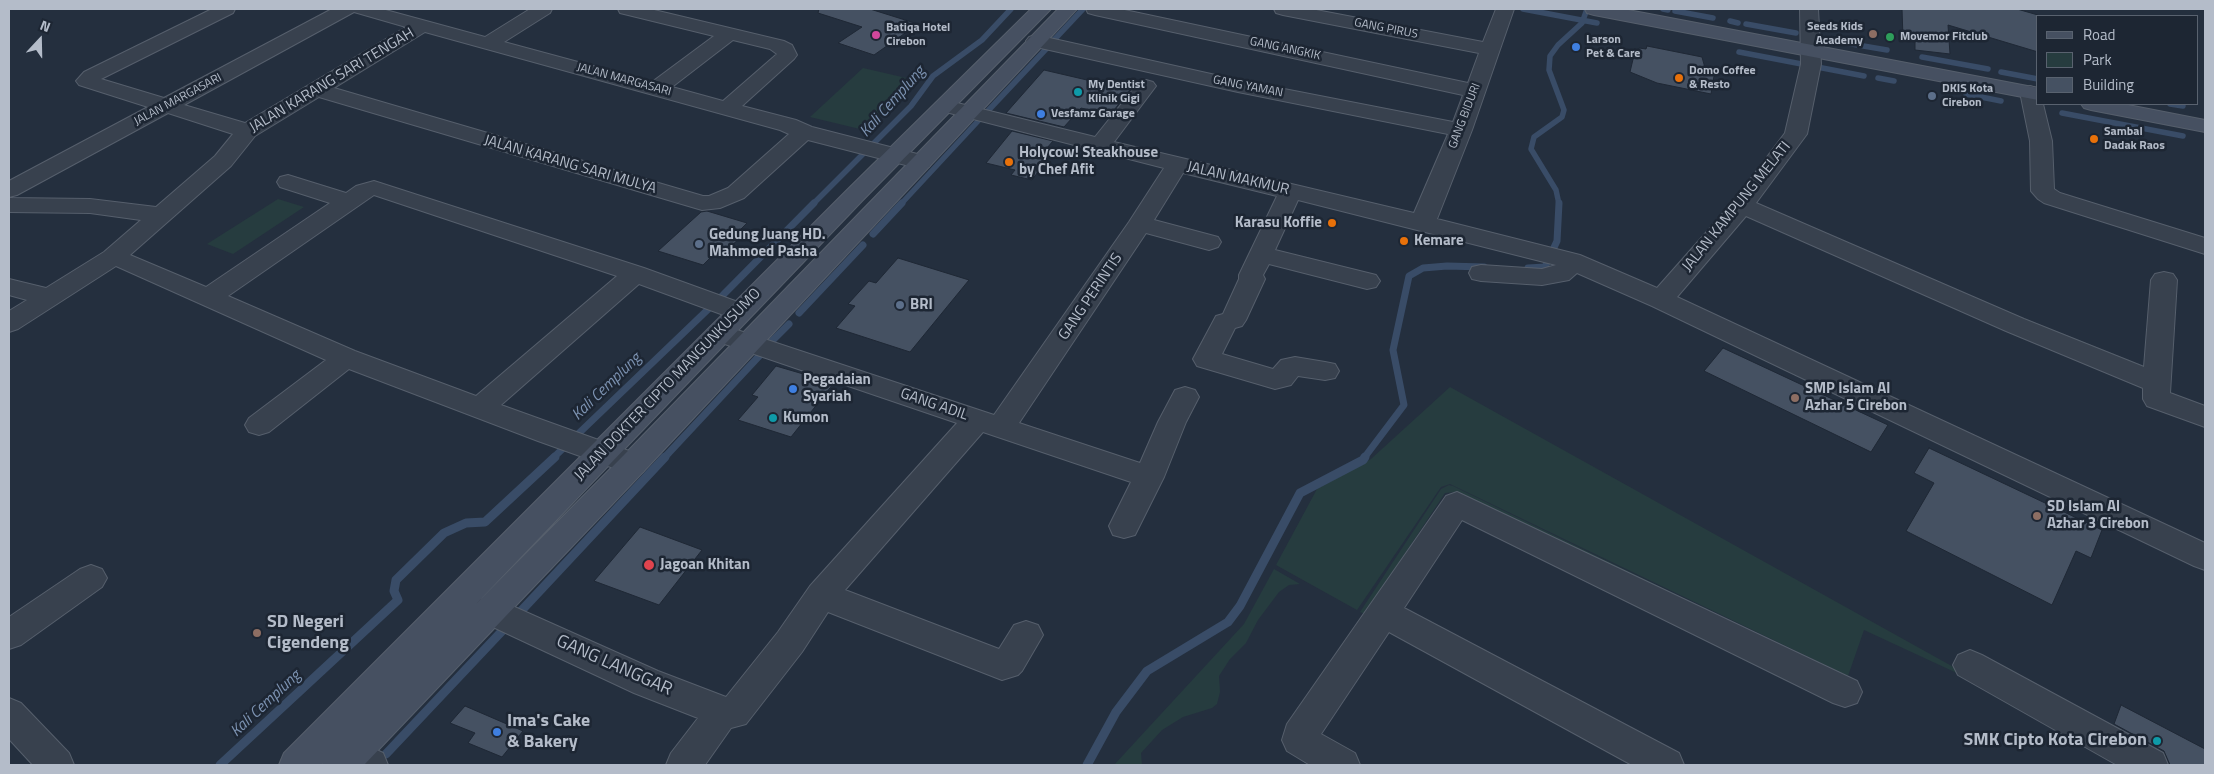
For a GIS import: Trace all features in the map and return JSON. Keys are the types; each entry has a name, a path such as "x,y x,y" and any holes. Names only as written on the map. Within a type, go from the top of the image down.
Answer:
{"main road":[{"name":"JALAN DOKTER CIPTO MANGUNKUSUMO","path":"298,765 609,456 719,333 723,306 945,106 1042,9"},
{"name":"JALAN DOKTER CIPTO MANGUNKUSUMO","path":"354,762 490,610 609,456 749,342 1068,9"},
{"path":"1598,10 1811,60 2034,93"},
{"path":"2096,105 2205,126"}],"street":[{"path":"226,9 91,76 86,81 247,131"},
{"name":"JALAN MARGASARI","path":"9,190 346,9"},
{"name":"JALAN MARGASARI","path":"361,9 727,108 788,125 804,132 921,162"},
{"path":"489,43 543,9"},
{"path":"627,9 777,45 785,49 787,54 727,108"},
{"name":"GANG ANGKIK","path":"1095,9 1474,90"},
{"name":"GANG PIRUS","path":"1283,9 1490,49"},
{"name":"GANG BIDURI","path":"1424,223 1461,130 1505,9"},
{"name":"JALAN KAMPUNG MELATI","path":"1661,300 1742,206 1796,134 1811,60 1809,9"},
{"name":"JALAN KARANG SARI TENGAH","path":"9,323 114,257 223,161 247,131 423,25"},
{"path":"656,89 729,34"},
{"name":"GANG YAMAN","path":"1036,42 1238,86 1461,130"},
{"path":"1100,145 1146,86"},
{"name":"JALAN KARANG SARI MULYA","path":"316,89 702,203 712,203 736,193 804,132"},
{"path":"2034,93 2041,141 2043,191 2046,194 2205,246"},
{"name":"JALAN MAKMUR","path":"945,106 1531,249 1573,262"},
{"name":"GANG PERINTIS","path":"684,765 790,642 821,595 989,423 1140,224 1177,164"},
{"path":"288,182 350,202"},
{"path":"208,298 364,191 382,188 723,306"},
{"path":"1291,191 1261,254 1233,320 1225,322 1206,359 1276,380 1281,378 1291,367 1295,366 1325,372"},
{"path":"9,205 90,206 162,215"},
{"path":"1742,206 2015,325 2157,383"},
{"path":"1140,224 1209,242"},
{"path":"1261,254 1367,281"},
{"path":"126,262 346,358 609,456"},
{"path":"1480,273 1542,277 1560,274 1573,262 1661,300 2205,557"},
{"path":"480,408 635,274"},
{"path":"2164,280 2157,399 2205,418"},
{"path":"9,287 48,297"},
{"name":"GANG ADIL","path":"719,333 1149,477"},
{"path":"259,425 346,358"},
{"path":"1124,526 1149,477 1172,422 1185,397"},
{"path":"1342,765 1300,740 1299,737 1457,504 1845,692"},
{"path":"9,635 91,578"},
{"path":"821,595 1002,665 1006,665 1010,661 1026,634"},
{"name":"GANG LANGGAR","path":"490,610 646,682 731,710"},
{"path":"1382,612 1666,765"},
{"path":"1970,666 2150,765"},
{"path":"9,714 56,765"}],"green space":[{"path":"863,68 915,80 864,130 810,117"},
{"path":"278,199 304,207 233,254 207,244"},
{"path":"1450,387 2002,694 1864,630 1848,676 1450,484 1441,487 1357,610 1276,565 1317,489 1371,459"},
{"path":"1449,485 1848,678 1455,492 1445,493 1365,614 1360,612 1441,489"},
{"path":"1274,569 1300,584 1289,585 1279,592 1258,620 1246,643 1230,659 1219,676 1220,692 1217,704 1212,708 1183,717 1162,730 1141,753 1142,765 1114,765 1244,624"}],"building":[{"name":"Batiqa Hotel Cirebon","path":"819,9 870,9 918,24 874,55 838,43 862,27 818,13"},
{"path":"1902,9 2017,9 2038,15 2036,15 2036,51 1948,25 1950,54 1915,50 1915,40 1903,38"},
{"name":"Domo Coffee & Resto","path":"1647,46 1702,57 1705,68 1715,70 1711,94 1657,83 1630,72 1634,55 1637,55 1639,48 1646,49"},
{"name":"My Dentist Klinik Gigi","path":"1044,70 1130,90 1110,115 1081,108 1064,127 1006,113"},
{"name":"Holycow! Steakhouse by Chef Afit","path":"1012,131 1053,141 1047,148 1054,150 1032,180 1011,175 1015,170 986,163"},
{"name":"Gedung Juang HD. Mahmoed Pasha","path":"707,211 747,223 735,235 741,237 720,256 714,254 703,265 658,251 701,212"},
{"name":"BRI","path":"898,258 969,280 910,352 836,328 855,306 848,304 869,281 876,283"},
{"name":"SMP Islam Al Azhar 5 Cirebon","path":"1723,348 1888,425 1871,452 1704,371"},
{"path":"776,366 834,383 791,437 738,420 758,397 752,395"},
{"name":"SD Islam Al Azhar 3 Cirebon","path":"1929,448 2102,530 2091,558 2076,551 2052,605 1906,531 1934,483 1914,473"},
{"name":"Jagoan Khitan","path":"640,527 702,550 659,605 594,581"},
{"name":"SMK Cipto Kota Cirebon","path":"2121,705 2205,749 2205,765 2170,765 2164,751 2114,724"},
{"name":"Ima's Cake & Bakery","path":"465,706 523,731 502,757 468,743 475,733 450,723"}],"waterway":[{"name":"Kali Cemplung","path":"814,203 911,106 933,76 982,40 1011,9"},
{"path":"1052,42 1083,9"},
{"path":"1523,9 1583,20"},
{"path":"1583,20 1587,9"},
{"path":"1663,9 1668,10"},
{"path":"1675,11 1713,18"},
{"path":"1559,204 1556,190 1531,149 1534,137 1562,117 1564,110 1549,70 1550,56 1558,45 1583,20"},
{"path":"1583,20 1597,23"},
{"path":"1730,21 1738,23"},
{"path":"1746,24 1796,33"},
{"path":"1834,41 1887,50"},
{"path":"984,115 1047,48"},
{"path":"1739,52 1864,76"},
{"path":"1922,57 1988,69"},
{"path":"2001,72 2036,79"},
{"path":"1878,78 1894,81"},
{"path":"1966,94 2001,101"},
{"path":"2176,105 2183,106"},
{"path":"2062,113 2183,136"},
{"path":"901,204 979,120"},
{"name":"Kali Cemplung","path":"553,458 723,295 814,203"},
{"path":"873,234 902,203"},
{"path":"1528,268 1545,267 1557,241 1559,204"},
{"path":"799,313 863,245"},
{"path":"1364,458 1404,405 1393,350 1409,276 1423,268 1447,266 1484,267"},
{"path":"771,342 789,324"},
{"path":"664,458 761,354"},
{"name":"Kali Cemplung","path":"220,765 398,600 394,591 396,580 444,533 466,523 485,522 555,457"},
{"path":"521,611 665,457"},
{"path":"1087,765 1116,712 1147,671 1228,622 1240,606 1300,493 1363,460 1365,457"},
{"path":"386,754 503,630"}],"place":[{"name":"Seeds Kids Academy","path":"1873,34"},
{"name":"Batiqa Hotel Cirebon","path":"876,35"},
{"name":"Movemor Fitclub","path":"1890,37"},
{"name":"Larson Pet & Care","path":"1576,47"},
{"name":"Domo Coffee & Resto","path":"1679,78"},
{"name":"My Dentist Klinik Gigi","path":"1078,92"},
{"name":"DKIS Kota Cirebon","path":"1932,96"},
{"name":"Vesfamz Garage","path":"1041,114"},
{"name":"Sambal Dadak Raos","path":"2094,139"},
{"name":"Holycow! Steakhouse by Chef Afit","path":"1009,162"},
{"name":"Karasu Koffie","path":"1332,223"},
{"name":"Kemare","path":"1404,241"},
{"name":"Gedung Juang HD. Mahmoed Pasha","path":"699,244"},
{"name":"BRI","path":"900,305"},
{"name":"Pegadaian Syariah","path":"793,389"},
{"name":"SMP Islam Al Azhar 5 Cirebon","path":"1795,398"},
{"name":"Kumon","path":"773,418"},
{"name":"SD Islam Al Azhar 3 Cirebon","path":"2037,516"},
{"name":"Jagoan Khitan","path":"649,565"},
{"name":"SD Negeri Cigendeng","path":"257,633"},
{"name":"Ima's Cake & Bakery","path":"497,732"},
{"name":"SMK Cipto Kota Cirebon","path":"2157,741"}]}
